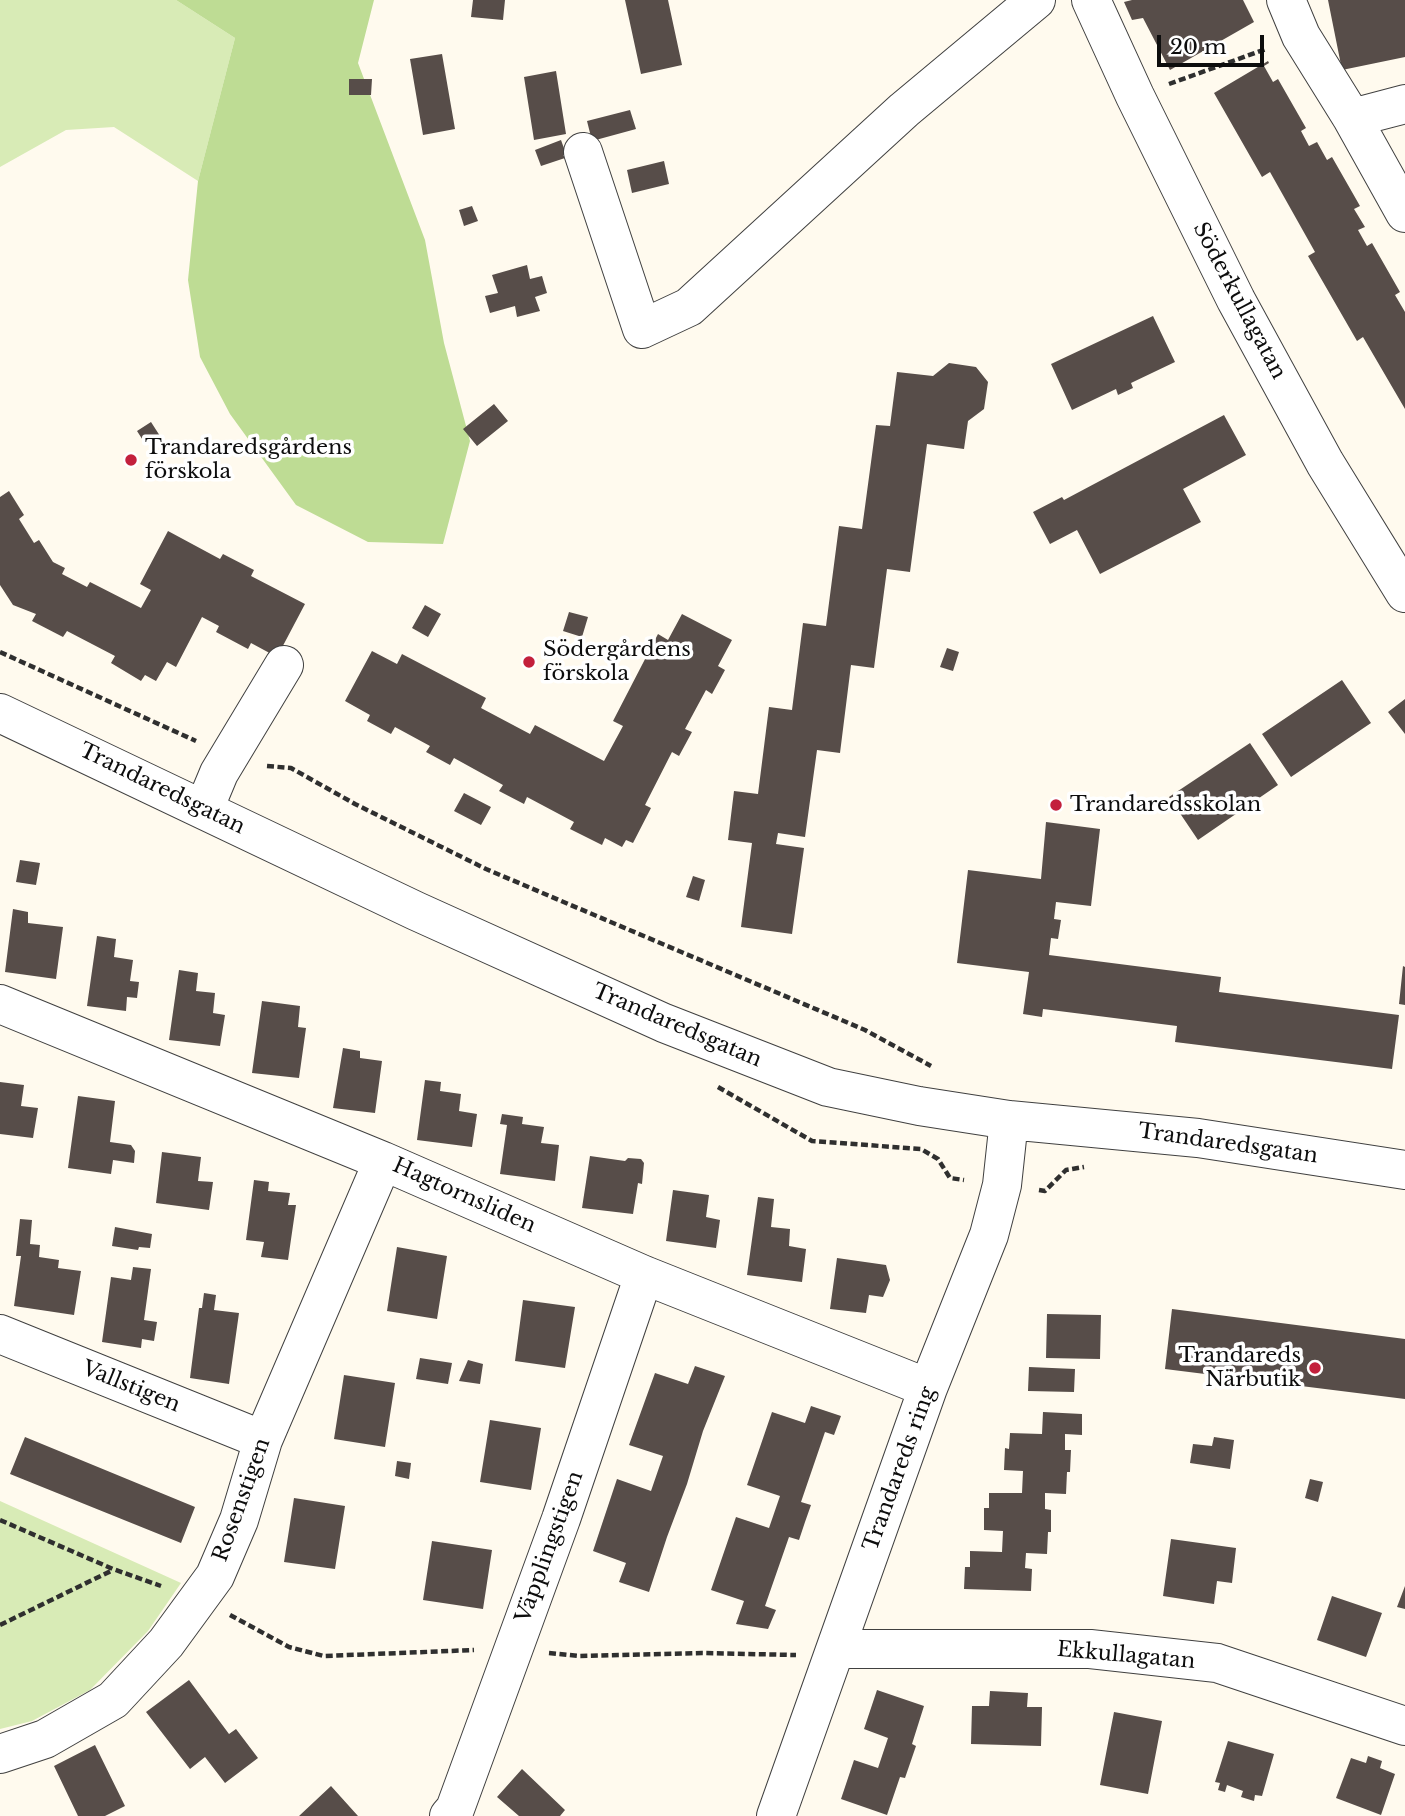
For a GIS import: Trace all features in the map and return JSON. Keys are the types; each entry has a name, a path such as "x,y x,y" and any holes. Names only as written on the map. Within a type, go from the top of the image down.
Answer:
{"street":[{"path":"583,152 642,329 690,307 904,110 1036,0"},
{"name":"Söderkullagatan","path":"1091,0 1135,96 1236,300 1325,463 1401,576"},
{"path":"1286,0 1301,36 1352,118 1405,212"},
{"path":"1352,118 1405,104"},
{"path":"204,809 219,773 284,665"},
{"name":"Trandaredsgatan","path":"0,713 416,911 664,1023 828,1087 919,1106 1009,1120 1198,1138 1405,1170"},
{"name":"Hagtornsliden","path":"0,1004 383,1161 644,1275 928,1388"},
{"name":"Trandareds ring","path":"776,1816 928,1388 989,1235 1002,1185 1009,1120"},
{"name":"Rosenstigen","path":"0,1754 45,1739 113,1700 166,1643 215,1576 239,1520 263,1440 383,1161"},
{"name":"Väpplingstigen","path":"449,1816 456,1809 561,1519 644,1275"},
{"name":"Vallstigen","path":"0,1334 263,1440"},
{"name":"Ekkullagatan","path":"836,1649 1090,1649 1217,1663 1405,1726"}],"path":[{"path":"1135,96 1301,36"},
{"path":"0,652 246,762 291,768 355,804 486,869 852,1025 930,1066"},
{"path":"0,1520 113,1569 198,1598 289,1647 324,1656 514,1649 579,1656 702,1653 789,1656 836,1649"},
{"path":"0,1625 113,1569"}],"green space":[{"path":"0,0 176,0 235,38 198,181 114,127 66,130 0,167"},
{"path":"176,0 374,0 358,63 425,240 444,343 470,441 443,544 368,542 296,505 230,414 200,357 188,280 198,181 235,38"},
{"path":"0,1501 181,1583 148,1631 90,1690 32,1721 0,1729"}],"building":[{"path":"473,0 505,0 503,20 471,17"},
{"path":"625,0 668,0 682,65 641,74"},
{"path":"1243,0 1254,22 1170,70 1143,18 1132,20 1124,2"},
{"path":"1328,0 1405,0 1405,57 1342,70"},
{"path":"442,54 455,129 423,135 410,59"},
{"path":"1268,61 1264,66 1273,82 1278,79 1306,128 1301,131 1309,146 1317,142 1327,160 1332,157 1360,206 1354,209 1365,227 1358,230 1367,246 1372,243 1400,292 1395,295 1405,312 1405,409 1363,337 1357,341 1308,256 1315,252 1270,172 1262,177 1214,93"},
{"path":"556,71 566,134 534,140 524,77"},
{"path":"349,79 372,79 371,95 349,95"},
{"path":"630,110 636,129 592,141 587,121"},
{"path":"561,140 565,158 541,166 535,150"},
{"path":"664,161 669,184 632,193 627,170"},
{"path":"472,206 478,221 464,226 459,210"},
{"path":"527,265 530,279 542,276 547,293 535,297 540,311 517,317 515,306 490,313 485,296 498,293 492,275"},
{"path":"1153,316 1175,362 1131,383 1133,388 1118,395 1116,389 1072,410 1051,364"},
{"path":"949,363 976,367 988,382 984,409 968,421 964,449 927,444 910,572 887,569 874,668 851,665 840,753 817,750 805,837 778,833 776,844 804,848 792,934 741,927 752,843 728,840 734,791 758,794 769,707 792,710 803,623 826,626 839,526 862,529 876,425 890,426 897,372 933,376"},
{"path":"494,404 508,421 477,446 463,429"},
{"path":"1224,415 1246,455 1183,489 1201,522 1100,574 1077,530 1050,544 1033,512 1062,497 1064,500"},
{"path":"151,422 160,436 146,445 137,431"},
{"path":"9,491 24,515 19,519 34,543 39,540 53,562 65,568 62,574 87,587 90,582 141,608 151,590 140,584 168,531 220,559 223,554 254,570 251,576 305,604 277,657 251,643 248,649 216,632 219,626 202,617 176,667 167,662 156,681 145,675 141,681 111,663 115,656 67,631 63,637 32,621 36,614 13,605 0,585 0,497"},
{"path":"425,605 441,614 428,637 412,628"},
{"path":"569,612 588,617 582,637 563,631"},
{"path":"682,614 732,640 718,666 725,670 712,694 706,690 685,729 692,732 679,756 672,752 645,805 651,808 633,843 626,840 622,847 605,838 602,845 570,829 574,822 527,797 524,804 499,791 503,785 454,758 450,765 426,752 430,746 395,727 391,734 367,721 370,715 345,701 372,651 397,664 402,654 486,698 481,708 530,734 535,725 604,761 623,726 613,721 658,634 668,640"},
{"path":"947,648 959,652 953,671 940,667"},
{"path":"1342,680 1371,723 1291,777 1262,734"},
{"path":"1405,699 1405,734 1388,712"},
{"path":"1250,743 1278,785 1198,840 1169,797"},
{"path":"464,793 491,807 481,825 454,811"},
{"path":"1046,822 1100,829 1091,906 1056,902 1054,919 1061,920 1058,939 1051,938 1049,955 1221,977 1219,992 1399,1015 1392,1069 1175,1042 1177,1026 1043,1009 1042,1017 1023,1014 1029,972 957,963 968,870 1041,879"},
{"path":"20,860 40,863 36,885 16,882"},
{"path":"693,876 705,880 699,901 686,897"},
{"path":"13,909 28,912 28,923 63,927 56,979 5,972"},
{"path":"97,936 116,939 114,957 133,960 130,981 139,982 137,998 127,997 126,1011 87,1006"},
{"path":"1403,966 1405,967 1405,1005 1399,1004"},
{"path":"179,970 198,973 196,991 215,993 213,1013 225,1015 220,1046 169,1040"},
{"path":"262,1001 300,1006 298,1027 306,1028 299,1078 252,1073"},
{"path":"343,1048 360,1051 360,1058 382,1061 375,1113 333,1108"},
{"path":"425,1080 441,1082 440,1091 461,1094 459,1111 477,1114 472,1147 417,1140"},
{"path":"0,1082 24,1085 21,1106 38,1108 33,1138 0,1134"},
{"path":"78,1096 115,1101 110,1142 131,1145 135,1151 134,1163 113,1160 111,1174 68,1168"},
{"path":"502,1114 523,1117 522,1124 544,1127 541,1143 559,1145 555,1181 500,1174 507,1125 500,1124"},
{"path":"162,1152 201,1157 198,1181 213,1182 209,1210 156,1203"},
{"path":"590,1156 625,1161 628,1158 641,1159 644,1163 642,1184 638,1183 633,1214 582,1208"},
{"path":"254,1180 269,1182 268,1191 290,1193 288,1205 296,1205 288,1260 261,1257 264,1242 246,1240"},
{"path":"673,1190 709,1195 706,1217 720,1220 716,1248 666,1241"},
{"path":"758,1197 774,1199 771,1227 790,1229 789,1246 806,1249 802,1282 747,1275"},
{"path":"20,1219 32,1220 30,1244 40,1245 39,1257 59,1260 58,1268 81,1271 74,1315 14,1306 21,1256 16,1256"},
{"path":"115,1227 152,1234 150,1248 139,1247 138,1250 112,1246"},
{"path":"397,1247 447,1256 437,1319 387,1311"},
{"path":"837,1258 886,1265 890,1280 883,1297 869,1295 866,1313 830,1309"},
{"path":"133,1267 151,1269 144,1320 157,1322 154,1341 142,1339 141,1348 102,1342 111,1277 131,1280"},
{"path":"204,1293 216,1295 214,1310 239,1313 229,1384 190,1378 199,1308 202,1308"},
{"path":"523,1300 575,1307 565,1368 515,1361"},
{"path":"1172,1309 1405,1339 1405,1399 1165,1369"},
{"path":"1047,1314 1101,1315 1100,1359 1046,1358"},
{"path":"420,1358 452,1363 448,1384 416,1379"},
{"path":"468,1360 483,1364 480,1384 459,1381"},
{"path":"695,1366 725,1376 703,1431 649,1592 619,1582 626,1563 593,1551 617,1479 651,1491 663,1456 629,1445 655,1373 688,1384"},
{"path":"1029,1367 1075,1369 1074,1392 1028,1391"},
{"path":"344,1375 395,1383 385,1447 334,1439"},
{"path":"811,1406 841,1416 834,1435 825,1432 801,1502 811,1505 799,1540 789,1537 765,1606 776,1610 768,1629 736,1624 744,1601 711,1590 736,1517 769,1528 780,1496 747,1485 772,1412 805,1423"},
{"path":"1043,1412 1082,1414 1082,1435 1065,1434 1065,1450 1071,1450 1066,1494 1045,1493 1045,1509 1051,1510 1051,1532 1048,1532 1047,1554 1026,1553 1025,1568 1032,1569 1031,1591 964,1589 965,1567 970,1567 970,1551 1002,1552 1003,1531 984,1530 984,1508 989,1508 989,1493 1022,1493 1023,1471 1004,1470 1005,1448 1009,1449 1010,1433 1042,1434"},
{"path":"490,1420 541,1428 531,1490 480,1482"},
{"path":"25,1437 195,1507 181,1543 10,1474"},
{"path":"1214,1437 1234,1440 1230,1469 1190,1463 1193,1444 1212,1446"},
{"path":"397,1461 411,1463 409,1479 395,1476"},
{"path":"1310,1479 1323,1482 1318,1502 1305,1498"},
{"path":"294,1498 345,1506 335,1569 284,1562"},
{"path":"1171,1539 1236,1548 1232,1583 1217,1581 1214,1604 1163,1596"},
{"path":"432,1541 492,1550 483,1609 423,1600"},
{"path":"1405,1586 1405,1609 1397,1607"},
{"path":"1332,1596 1382,1613 1366,1657 1317,1640"},
{"path":"189,1680 229,1734 236,1729 258,1758 225,1783 205,1757 190,1769 146,1712"},
{"path":"877,1690 924,1706 912,1744 916,1746 905,1778 900,1777 887,1815 841,1799 854,1760 878,1768 888,1738 864,1729"},
{"path":"990,1691 1028,1693 1027,1707 1042,1707 1041,1746 971,1744 972,1706 989,1706"},
{"path":"1114,1712 1162,1721 1148,1794 1100,1785"},
{"path":"1228,1741 1274,1754 1262,1796 1255,1795 1254,1801 1241,1797 1243,1791 1227,1785 1225,1792 1218,1790 1220,1783 1215,1782"},
{"path":"95,1745 125,1806 105,1816 78,1816 54,1766"},
{"path":"1368,1756 1382,1761 1380,1768 1395,1774 1381,1815 1336,1798 1351,1758 1366,1763"},
{"path":"522,1769 565,1810 560,1816 519,1816 497,1797"},
{"path":"331,1786 358,1816 299,1816"}],"place":[{"name":"Trandaredsgårdens förskola","path":"131,460"},
{"name":"Södergårdens förskola","path":"529,662"},
{"name":"Trandaredsskolan","path":"1056,805"},
{"name":"Trandareds Närbutik","path":"1315,1368"}]}
